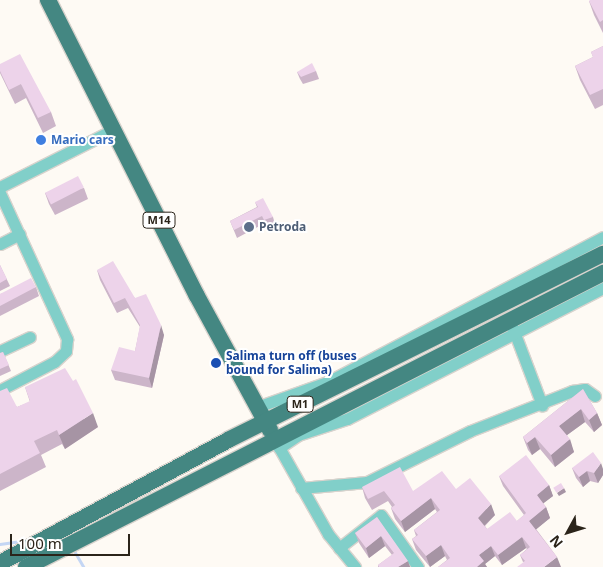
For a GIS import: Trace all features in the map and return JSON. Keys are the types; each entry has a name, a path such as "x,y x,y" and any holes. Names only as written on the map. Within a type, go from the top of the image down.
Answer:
{"highway":[{"name":"M14","path":"48,0 113,130 277,443"},
{"name":"M1","path":"0,563 265,422 603,254"},
{"name":"M1","path":"26,567 512,326 603,273"}],"street":[{"path":"0,187 113,130"},
{"path":"0,193 63,326 66,351 54,362 0,390"},
{"path":"0,244 20,234"},
{"path":"258,407 326,382 603,236"},
{"path":"542,405 512,326 603,288"},
{"path":"0,351 30,337"},
{"path":"301,488 367,482 470,431 579,390 595,396"},
{"path":"277,443 301,488 339,548 355,567"},
{"path":"339,548 381,515 418,567"}],"building":[{"path":"603,0 603,20 600,22 589,1"},
{"path":"603,46 603,89 590,95 575,66 593,57 591,52"},
{"path":"20,54 51,112 38,118 21,84 9,90 0,71 0,64"},
{"path":"312,63 316,71 301,77 297,72"},
{"path":"78,176 84,188 51,204 45,193"},
{"path":"263,198 273,217 264,220 262,216 234,230 230,221 258,207 255,202"},
{"path":"113,261 135,298 146,294 161,325 149,378 111,370 119,347 135,351 140,325 125,298 114,303 97,270"},
{"path":"0,265 7,279 0,283"},
{"path":"31,278 36,287 0,306 0,294"},
{"path":"3,352 9,365 0,369 0,353"},
{"path":"65,368 73,381 76,379 93,413 59,435 57,430 34,441 40,453 0,474 0,391 7,388 17,407 30,401 25,387"},
{"path":"583,389 597,413 589,420 581,409 559,426 570,439 551,455 535,437 527,443 523,437"},
{"path":"593,452 601,463 594,473 587,471 579,477 572,468"},
{"path":"526,455 549,485 537,495 546,507 529,521 557,557 544,567 517,567 525,561 520,555 530,547 522,537 498,555 491,546 479,555 484,561 477,567 438,567 450,558 441,545 426,556 412,539 418,535 414,530 440,510 431,498 401,521 391,508 395,505 384,491 368,499 362,487 400,467 413,491 442,471 456,489 470,478 491,504 478,518 487,529 510,512 517,521 526,513 499,476"},
{"path":"561,483 564,488 556,493 553,488"},
{"path":"377,517 408,561 398,567 379,567 378,565 394,553 381,536 366,548 355,533"}],"waterway":[{"path":"0,544 28,540"},
{"path":"74,550 84,567"}],"place":[{"name":"Mario cars","path":"41,140"},
{"name":"Petroda","path":"249,227"},
{"name":"Salima turn off (buses bound for Salima)","path":"216,363"}]}
